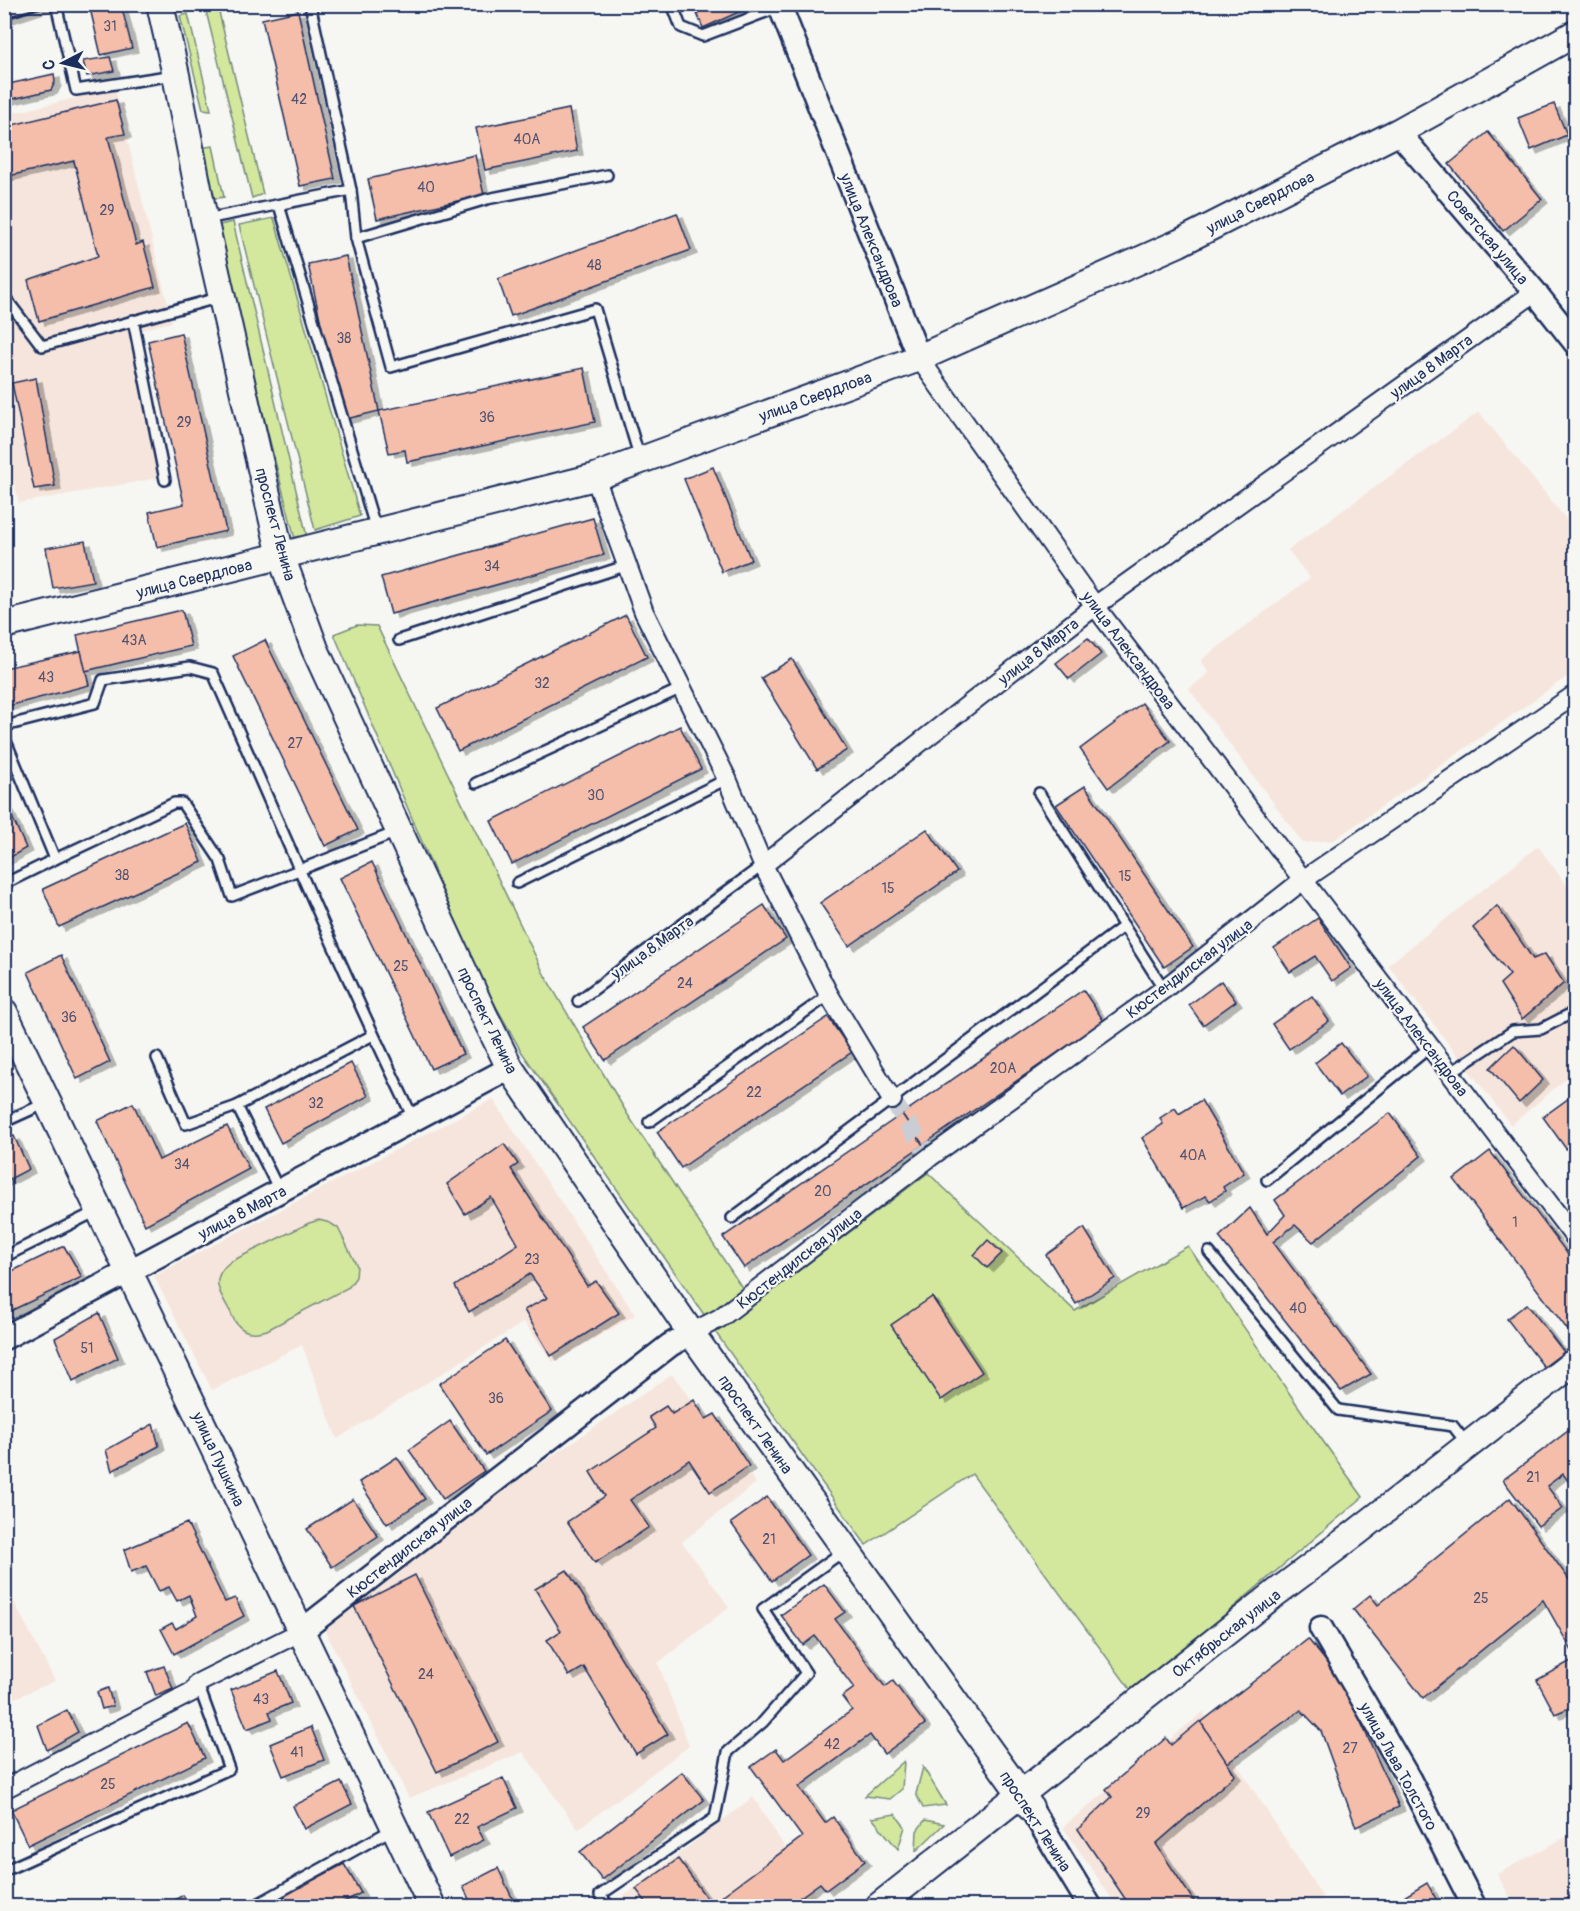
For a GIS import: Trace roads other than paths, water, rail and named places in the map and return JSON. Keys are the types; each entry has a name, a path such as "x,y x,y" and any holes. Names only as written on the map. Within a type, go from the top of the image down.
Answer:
{"main road":[{"name":"проспект Ленина","path":"160,4 221,297 281,556 315,649 510,1068 691,1334 1025,1801"},
{"name":"улица Свердлова","path":"4,625 595,477 919,358 1179,243 1398,132 1575,33"},
{"name":"улица Пушкина","path":"8,1026 131,1272 432,1906"},
{"name":"Октябрьская улица","path":"1472,1451 1575,1361"},
{"name":"Октябрьская улица","path":"879,1906 1025,1801 1472,1451 1575,1378"},
{"name":"Октябрьская улица","path":"903,1906 1025,1801"}],"street":[{"name":"улица Александрова","path":"779,5 919,358 1095,606 1575,1239"},
{"name":"Советская улица","path":"1398,132 1535,292 1575,344"},
{"name":"улица 8 Марта","path":"763,866 1095,606 1535,292"},
{"path":"595,477 644,612 727,779 763,866 829,995 892,1100"},
{"name":"Кюстендилская улица","path":"4,1789 194,1691 198,1683 300,1632 670,1345 720,1318 930,1157 1164,989 1303,880 1575,694"},
{"name":"улица 8 Марта","path":"4,1338 510,1068"},
{"name":"улица Льва Толстого","path":"1321,1628 1409,1779 1474,1906"},
{"name":"проспект Ленина","path":"1025,1801 1090,1906"}],"lane":[{"path":"4,12 31,4"},
{"path":"56,4 76,90 176,75"},
{"path":"310,4 351,190 356,238 392,366 595,309 640,460"},
{"path":"672,4 681,27 703,36 779,5"},
{"path":"356,238 487,199 607,175"},
{"path":"204,219 351,190"},
{"path":"279,205 377,532"},
{"path":"4,296 42,346 221,297"},
{"path":"133,320 165,480"},
{"path":"399,640 628,566"},
{"path":"55,859 6,741 5,726 95,703 102,681 190,667 213,673 373,1035 414,1120"},
{"path":"476,783 682,688"},
{"path":"517,884 727,779"},
{"path":"1039,793 1164,989"},
{"path":"4,884 174,803 182,803 220,860 232,896 399,831"},
{"name":"улица 8 Марта","path":"578,1001 763,866"},
{"path":"732,1218 1124,926"},
{"path":"649,1122 829,995"},
{"path":"1450,1073 1513,1031 1541,1029 1575,1011"},
{"path":"158,1058 186,1124 237,1106 373,1035"},
{"path":"1267,1180 1430,1047"},
{"path":"4,1122 48,1102"},
{"path":"237,1106 280,1192"},
{"path":"4,1257 101,1210"},
{"path":"1209,1252 1338,1410 1453,1426 1472,1451"},
{"path":"609,1906 600,1895 715,1818 728,1752 764,1722 806,1673 762,1610 845,1550"},
{"path":"4,1871 229,1769 198,1683"},
{"path":"254,1906 394,1828"}],"tunnel":[{"path":"892,1100 930,1157"}]}
